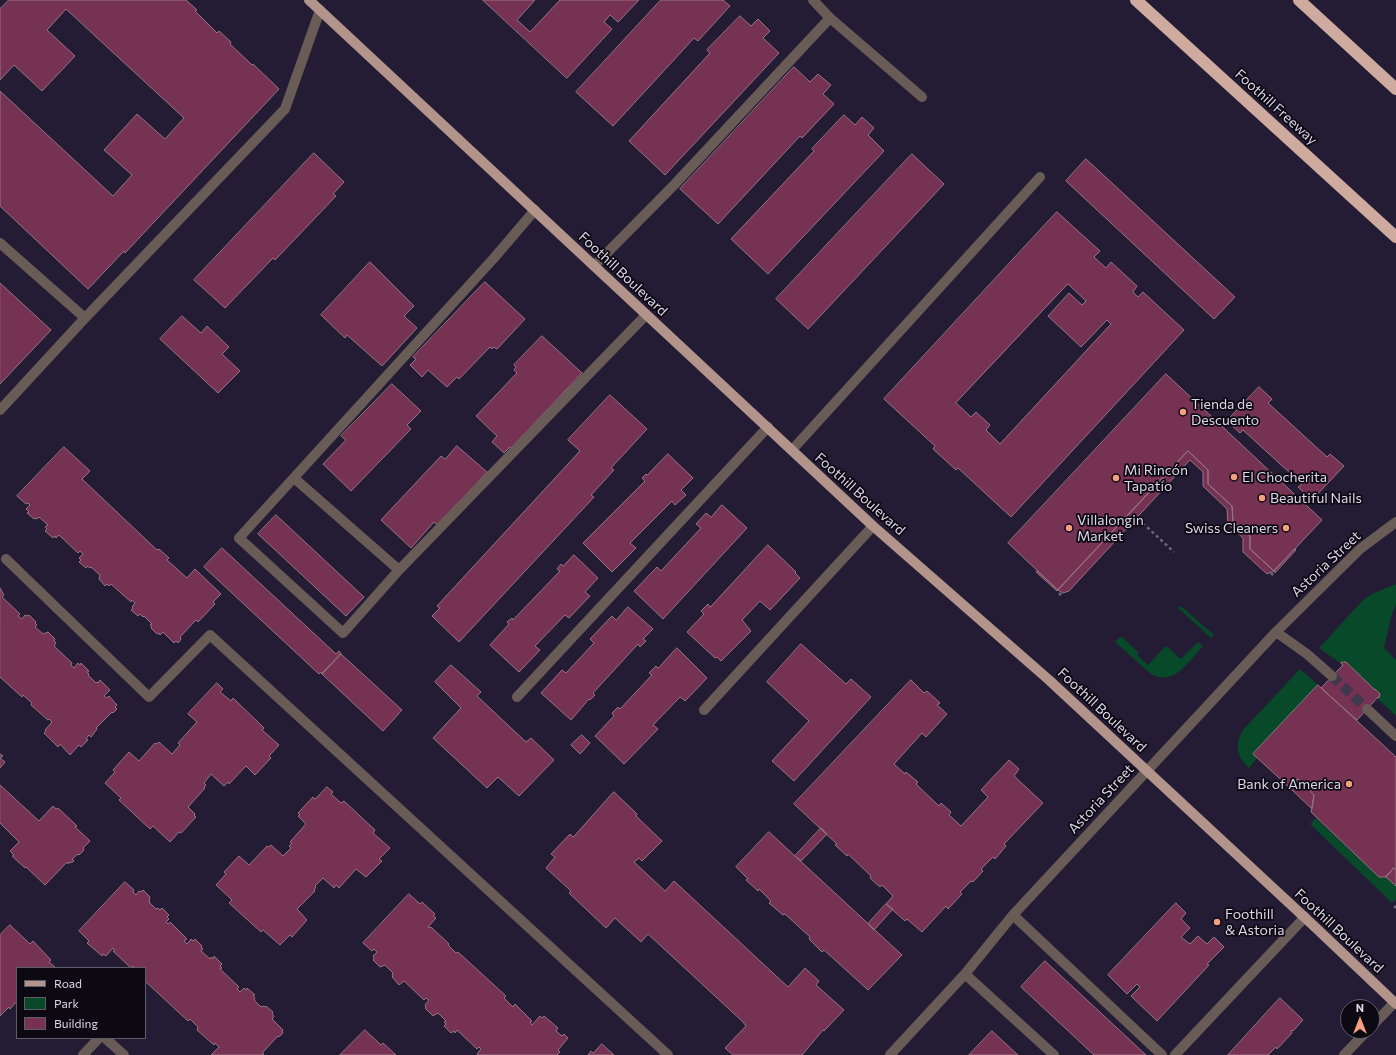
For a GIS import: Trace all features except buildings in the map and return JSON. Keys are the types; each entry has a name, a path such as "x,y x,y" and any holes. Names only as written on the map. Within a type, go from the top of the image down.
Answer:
{"highway":[{"path":"1126,0 1165,27"},
{"name":"Foothill Freeway","path":"1136,0 1396,237"},
{"path":"1299,0 1396,89"}],"main road":[{"name":"Foothill Boulevard","path":"309,0 536,210 646,315 873,526 1032,665 1395,1003"}],"street":[{"path":"812,0 830,18 922,97"},
{"path":"0,410 85,318 285,110 320,10"},
{"path":"594,266 674,185 830,18"},
{"path":"792,450 1040,177"},
{"path":"536,210 239,538 343,633 398,570 646,315"},
{"path":"0,243 85,318"},
{"path":"517,697 768,428"},
{"path":"294,478 398,570"},
{"name":"Astoria Street","path":"890,1055 965,974 1013,915 1146,770 1276,632 1360,549 1396,522"},
{"path":"704,710 873,526"},
{"path":"6,559 149,697 210,635 668,1055"},
{"path":"1276,632 1307,654 1332,676"},
{"path":"1367,709 1396,736"},
{"path":"1013,915 1162,1055"},
{"path":"1174,1055 1304,917"},
{"path":"965,974 1054,1055"},
{"path":"1380,1018 1395,1003"},
{"path":"83,1055 98,1039"},
{"path":"106,1039 124,1055"},
{"path":"1344,1055 1359,1039"}],"path":[{"path":"1134,515 1174,552"},
{"path":"1271,573 1275,577"}],"green space":[{"path":"1396,584 1396,605 1392,614 1384,648 1396,660 1396,716 1340,663 1319,648 1363,600 1372,594"},
{"path":"1181,606 1214,635 1211,638 1178,608"},
{"path":"1122,637 1139,653 1137,655 1148,665 1166,646 1181,659 1198,642 1203,646 1186,665 1174,675 1159,677 1151,674 1115,642"},
{"path":"1300,669 1318,685 1249,768 1239,755 1238,741 1240,735"},
{"path":"1316,818 1379,877 1386,876 1396,870 1396,899 1392,903 1310,824"}],"tunnel":[{"path":"1332,676 1367,709"}],"place":[{"name":"Tienda de Descuento","path":"1183,412"},
{"name":"El Chocherita","path":"1234,477"},
{"name":"Mi Rincón Tapatío","path":"1116,478"},
{"name":"Beautiful Nails","path":"1262,498"},
{"name":"Villalongin Market","path":"1069,528"},
{"name":"Swiss Cleaners","path":"1286,528"},
{"name":"Bank of America","path":"1349,784"},
{"name":"Foothill & Astoria","path":"1217,922"}]}
